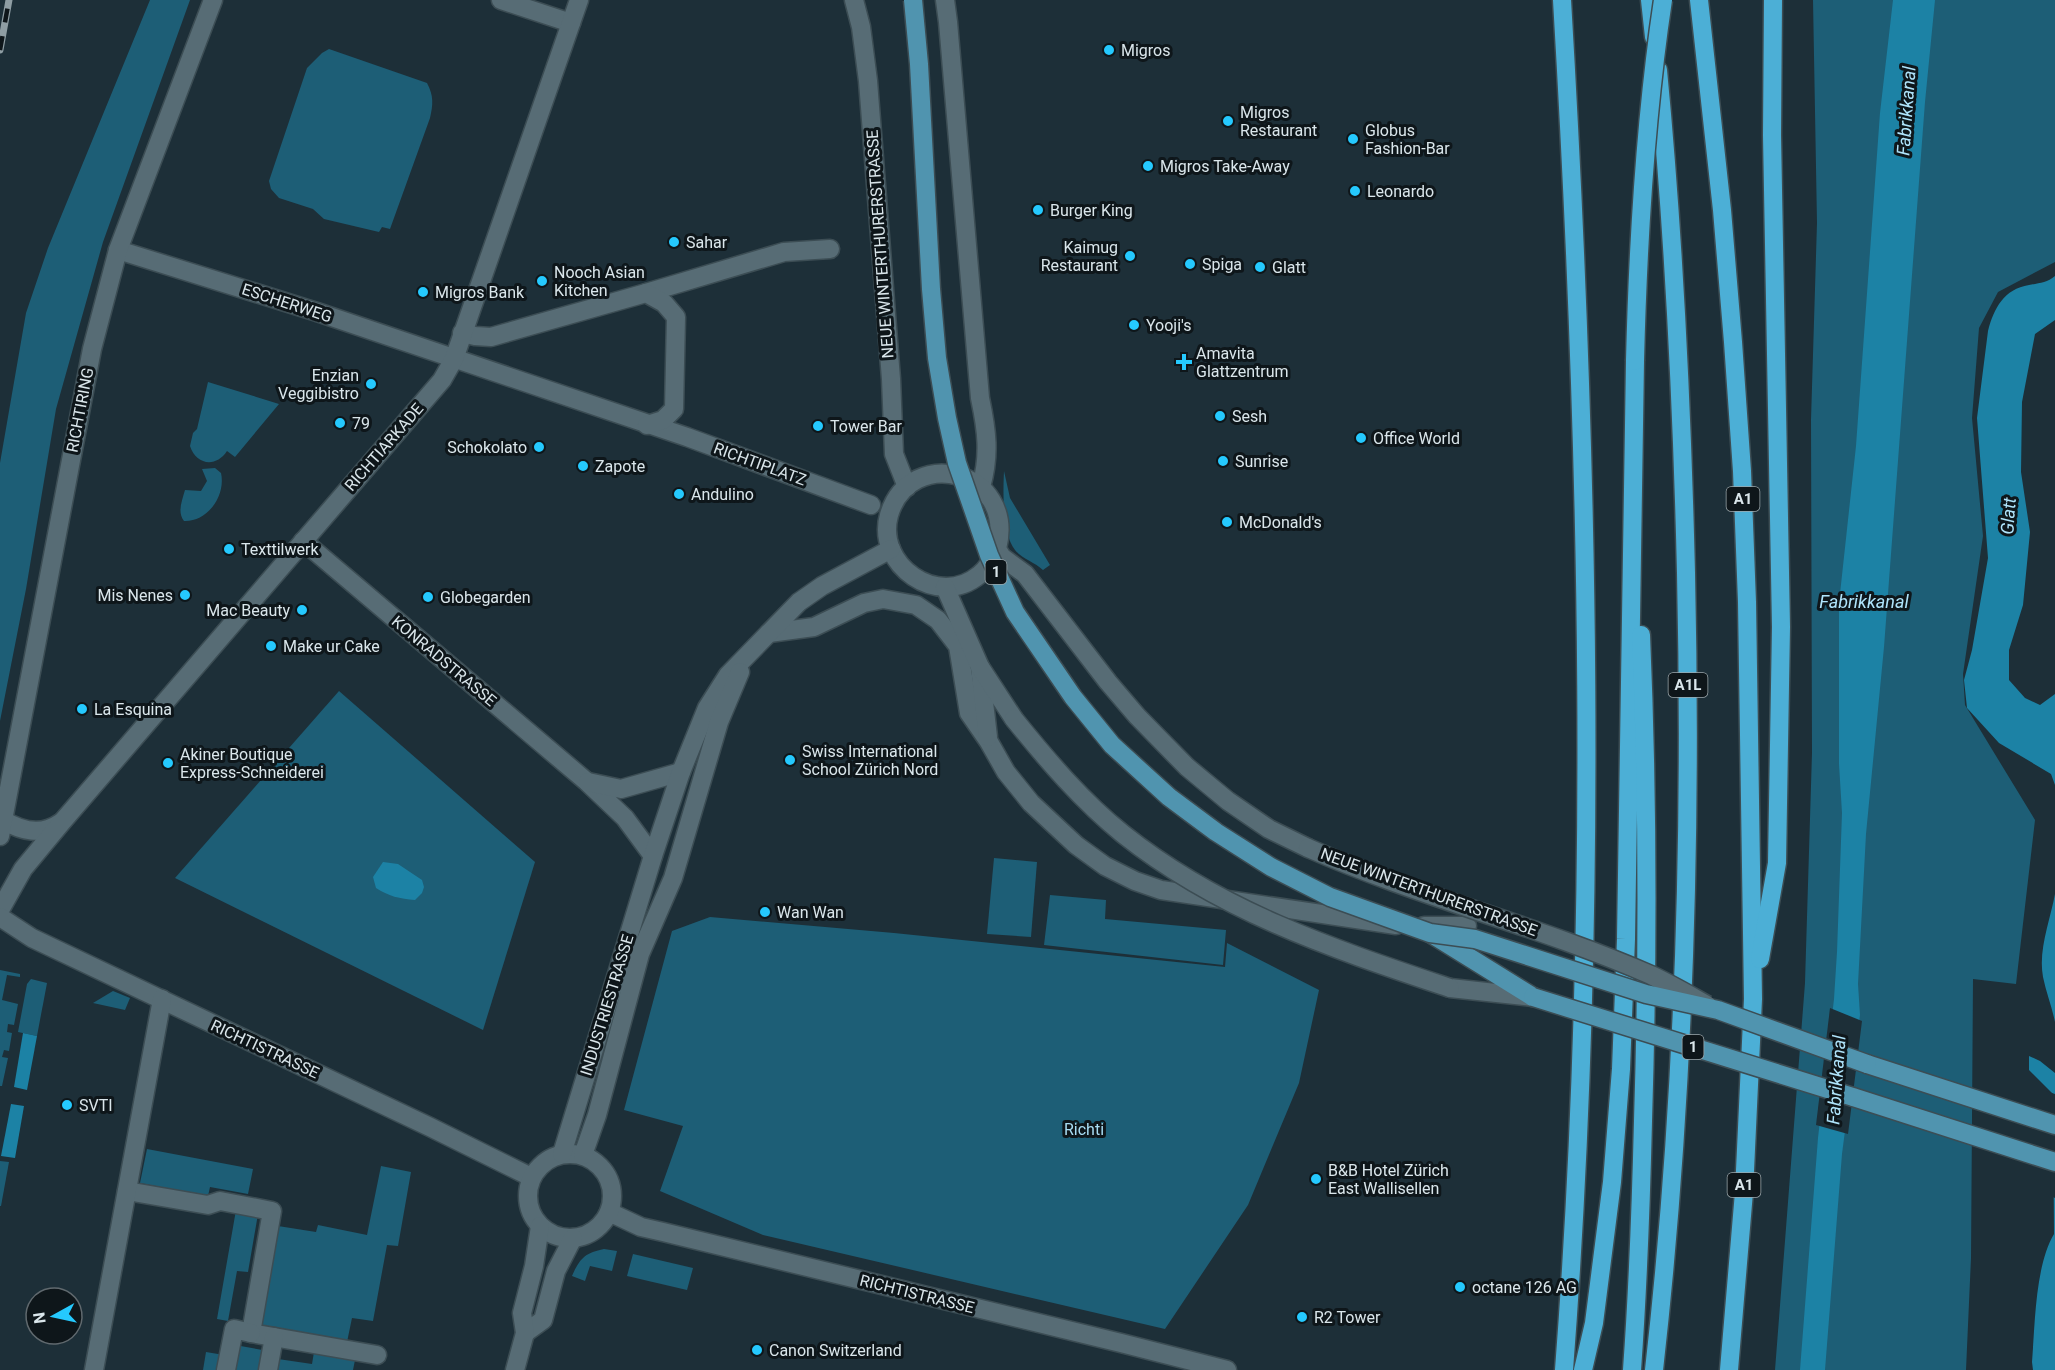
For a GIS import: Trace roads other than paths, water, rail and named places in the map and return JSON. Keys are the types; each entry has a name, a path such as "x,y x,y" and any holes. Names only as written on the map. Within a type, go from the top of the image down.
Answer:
{"highway":[{"path":"1562,0 1580,362 1587,741 1581,1070 1564,1370"},
{"name":"A1L","path":"1650,0 1671,220 1678,328 1684,497 1688,741 1686,881 1679,1055 1669,1209 1654,1370"},
{"path":"1583,1370 1594,1323 1612,1182 1622,1069 1637,284 1644,165 1663,0"},
{"name":"A1","path":"1699,0 1722,210 1742,471 1747,614 1753,999 1744,1192 1729,1370"},
{"path":"1753,999 1778,851 1781,549 1772,135 1773,0"},
{"name":"A1L","path":"1632,1370 1640,1219 1647,904 1645,730 1634,465"}],"main road":[{"name":"NEUE WINTERTHURERSTRASSE","path":"913,0 920,76 931,290 938,358 957,464 988,555 1015,612 1073,697 1112,744 1168,797 1216,832 1271,867 1330,897 1430,933 1533,997 2055,1162"},
{"name":"NEUE WINTERTHURERSTRASSE","path":"1430,933 1475,939 1646,994 1718,1010 1867,1064 2055,1125"}],"street":[{"name":"RICHTIRING","path":"1,828 92,349 118,250 213,0"},
{"path":"501,0 571,23"},
{"name":"RICHTIARKADE","path":"0,910 23,869 62,822 442,380 454,359 579,0"},
{"name":"NEUE WINTERTHURERSTRASSE","path":"855,0 868,81 891,379 894,454 907,487"},
{"path":"945,0 980,398 988,451 987,469 981,488"},
{"path":"462,333 491,337 784,252 830,249"},
{"name":"ESCHERWEG","path":"118,250 317,312 454,359"},
{"path":"646,293 664,303 676,317 674,409 663,420 647,425"},
{"name":"RICHTIPLATZ","path":"454,359 687,437 871,505"},
{"path":"936,474 952,474 968,478 981,488 998,511 1001,537 998,549 989,565 977,577 962,584 945,587 927,585 912,577 899,565 891,549 887,533 889,516 896,500 907,487 921,478 936,474"},
{"name":"KONRADSTRASSE","path":"303,541 586,781 625,818 653,856"},
{"name":"INDUSTRIESTRASSE","path":"562,1154 653,856 681,772 707,708 728,675 799,602 822,586 891,549"},
{"name":"NEUE WINTERTHURERSTRASSE","path":"998,549 1002,556 1025,574 1108,682 1187,768 1227,801 1269,829 1349,866 1535,930 1651,976 1718,1010"},
{"name":"NEUE WINTERTHURERSTRASSE","path":"945,587 980,668 1014,719 1088,802 1122,833 1186,878 1222,899 1303,937 1450,988 1533,997"},
{"path":"769,633 814,627 864,603 883,599 916,605 938,620 958,646 969,713 1006,772 1061,832 1105,866 1135,881 1161,890 1346,919 1404,926 1467,926"},
{"name":"INDUSTRIESTRASSE","path":"584,1155 640,954 673,878 719,722 746,659"},
{"path":"980,668 989,742"},
{"name":"KONRADSTRASSE","path":"586,781 621,789 681,772"},
{"path":"1,828 33,831 52,828 62,822"},
{"path":"653,856 673,878"},
{"name":"RICHTISTRASSE","path":"0,917 25,934 531,1177"},
{"path":"94,1370 162,999"},
{"path":"573,1153 584,1155 596,1162 608,1178 612,1199 609,1212 595,1230 585,1236 562,1238 550,1234 532,1216 528,1203 531,1177 549,1158 573,1153"},
{"path":"127,1191 208,1205 220,1201 272,1210 251,1333"},
{"name":"RICHTISTRASSE","path":"609,1212 641,1227 1227,1370"},
{"path":"515,1370 525,1334 522,1313 534,1266 540,1226"},
{"path":"525,1334 543,1320 556,1271 573,1238"},
{"path":"226,1370 234,1329 377,1355"},
{"path":"268,1370 274,1337"}],"water":[{"name":"Fabrikkanal","path":"1893,0 1935,0 1925,102 1884,647 1866,834 1858,984 1860,1015 1842,1154 1825,1370 1800,1370 1818,1138 1837,952 1842,813 1839,764 1839,603 1856,446 1880,113"},
{"path":"2055,276 2055,320 2035,334 2022,402 2021,472 2030,532 2023,605 2009,650 2009,680 2025,698 2040,705 2055,694 2055,785 2051,774 1999,743 1967,708 1964,680 1972,650 1988,558 1977,418 1988,331 1997,307 2007,295 2020,287 2046,281"},
{"path":"383,862 398,864 422,880 424,887 422,893 415,900 410,900 390,895 376,888 373,877"},
{"path":"2055,894 2055,1022 2044,983 2042,956"},
{"path":"23,1033 37,1036 27,1090 14,1087"},
{"path":"2029,1056 2040,1061 2055,1073 2055,1370 2033,1370 2032,1362 2039,1279 2054,1234 2053,1094 2029,1070"},
{"path":"11,1104 24,1106 15,1158 1,1156"}],"railway":[{"path":"0,50 9,0"}],"place":[{"name":"Migros","path":"1109,50"},
{"name":"Migros Restaurant","path":"1228,121"},
{"name":"Globus Fashion-Bar","path":"1353,139"},
{"name":"Migros Take-Away","path":"1148,166"},
{"name":"Leonardo","path":"1355,191"},
{"name":"Burger King","path":"1038,210"},
{"name":"Sahar","path":"674,242"},
{"name":"Kaimug Restaurant","path":"1130,256"},
{"name":"Spiga","path":"1190,264"},
{"name":"Glatt","path":"1260,267"},
{"name":"Nooch Asian Kitchen","path":"542,281"},
{"name":"Migros Bank","path":"423,292"},
{"name":"Yooji's","path":"1134,325"},
{"name":"Amavita Glattzentrum","path":"1184,362"},
{"name":"Enzian Veggibistro","path":"371,384"},
{"name":"Sesh","path":"1220,416"},
{"name":"79","path":"340,423"},
{"name":"Tower Bar","path":"818,426"},
{"name":"Office World","path":"1361,438"},
{"name":"Schokolato","path":"539,447"},
{"name":"Sunrise","path":"1223,461"},
{"name":"Zapote","path":"583,466"},
{"name":"Andulino","path":"679,494"},
{"name":"McDonald's","path":"1227,522"},
{"name":"Texttilwerk","path":"229,549"},
{"name":"Mis Nenes","path":"185,595"},
{"name":"Globegarden","path":"428,597"},
{"name":"Mac Beauty","path":"302,610"},
{"name":"Make ur Cake","path":"271,646"},
{"name":"La Esquina","path":"82,709"},
{"name":"Swiss International School Zürich Nord","path":"790,760"},
{"name":"Akiner Boutique Express-Schneiderei","path":"168,763"},
{"name":"Wan Wan","path":"765,912"},
{"name":"SVTI","path":"67,1105"},
{"name":"B&B Hotel Zürich East Wallisellen","path":"1316,1179"},
{"name":"octane 126 AG","path":"1460,1287"},
{"name":"R2 Tower","path":"1302,1317"},
{"name":"Canon Switzerland","path":"757,1350"}],"park label":[{"name":"Richti","path":"1084,1129"}]}
